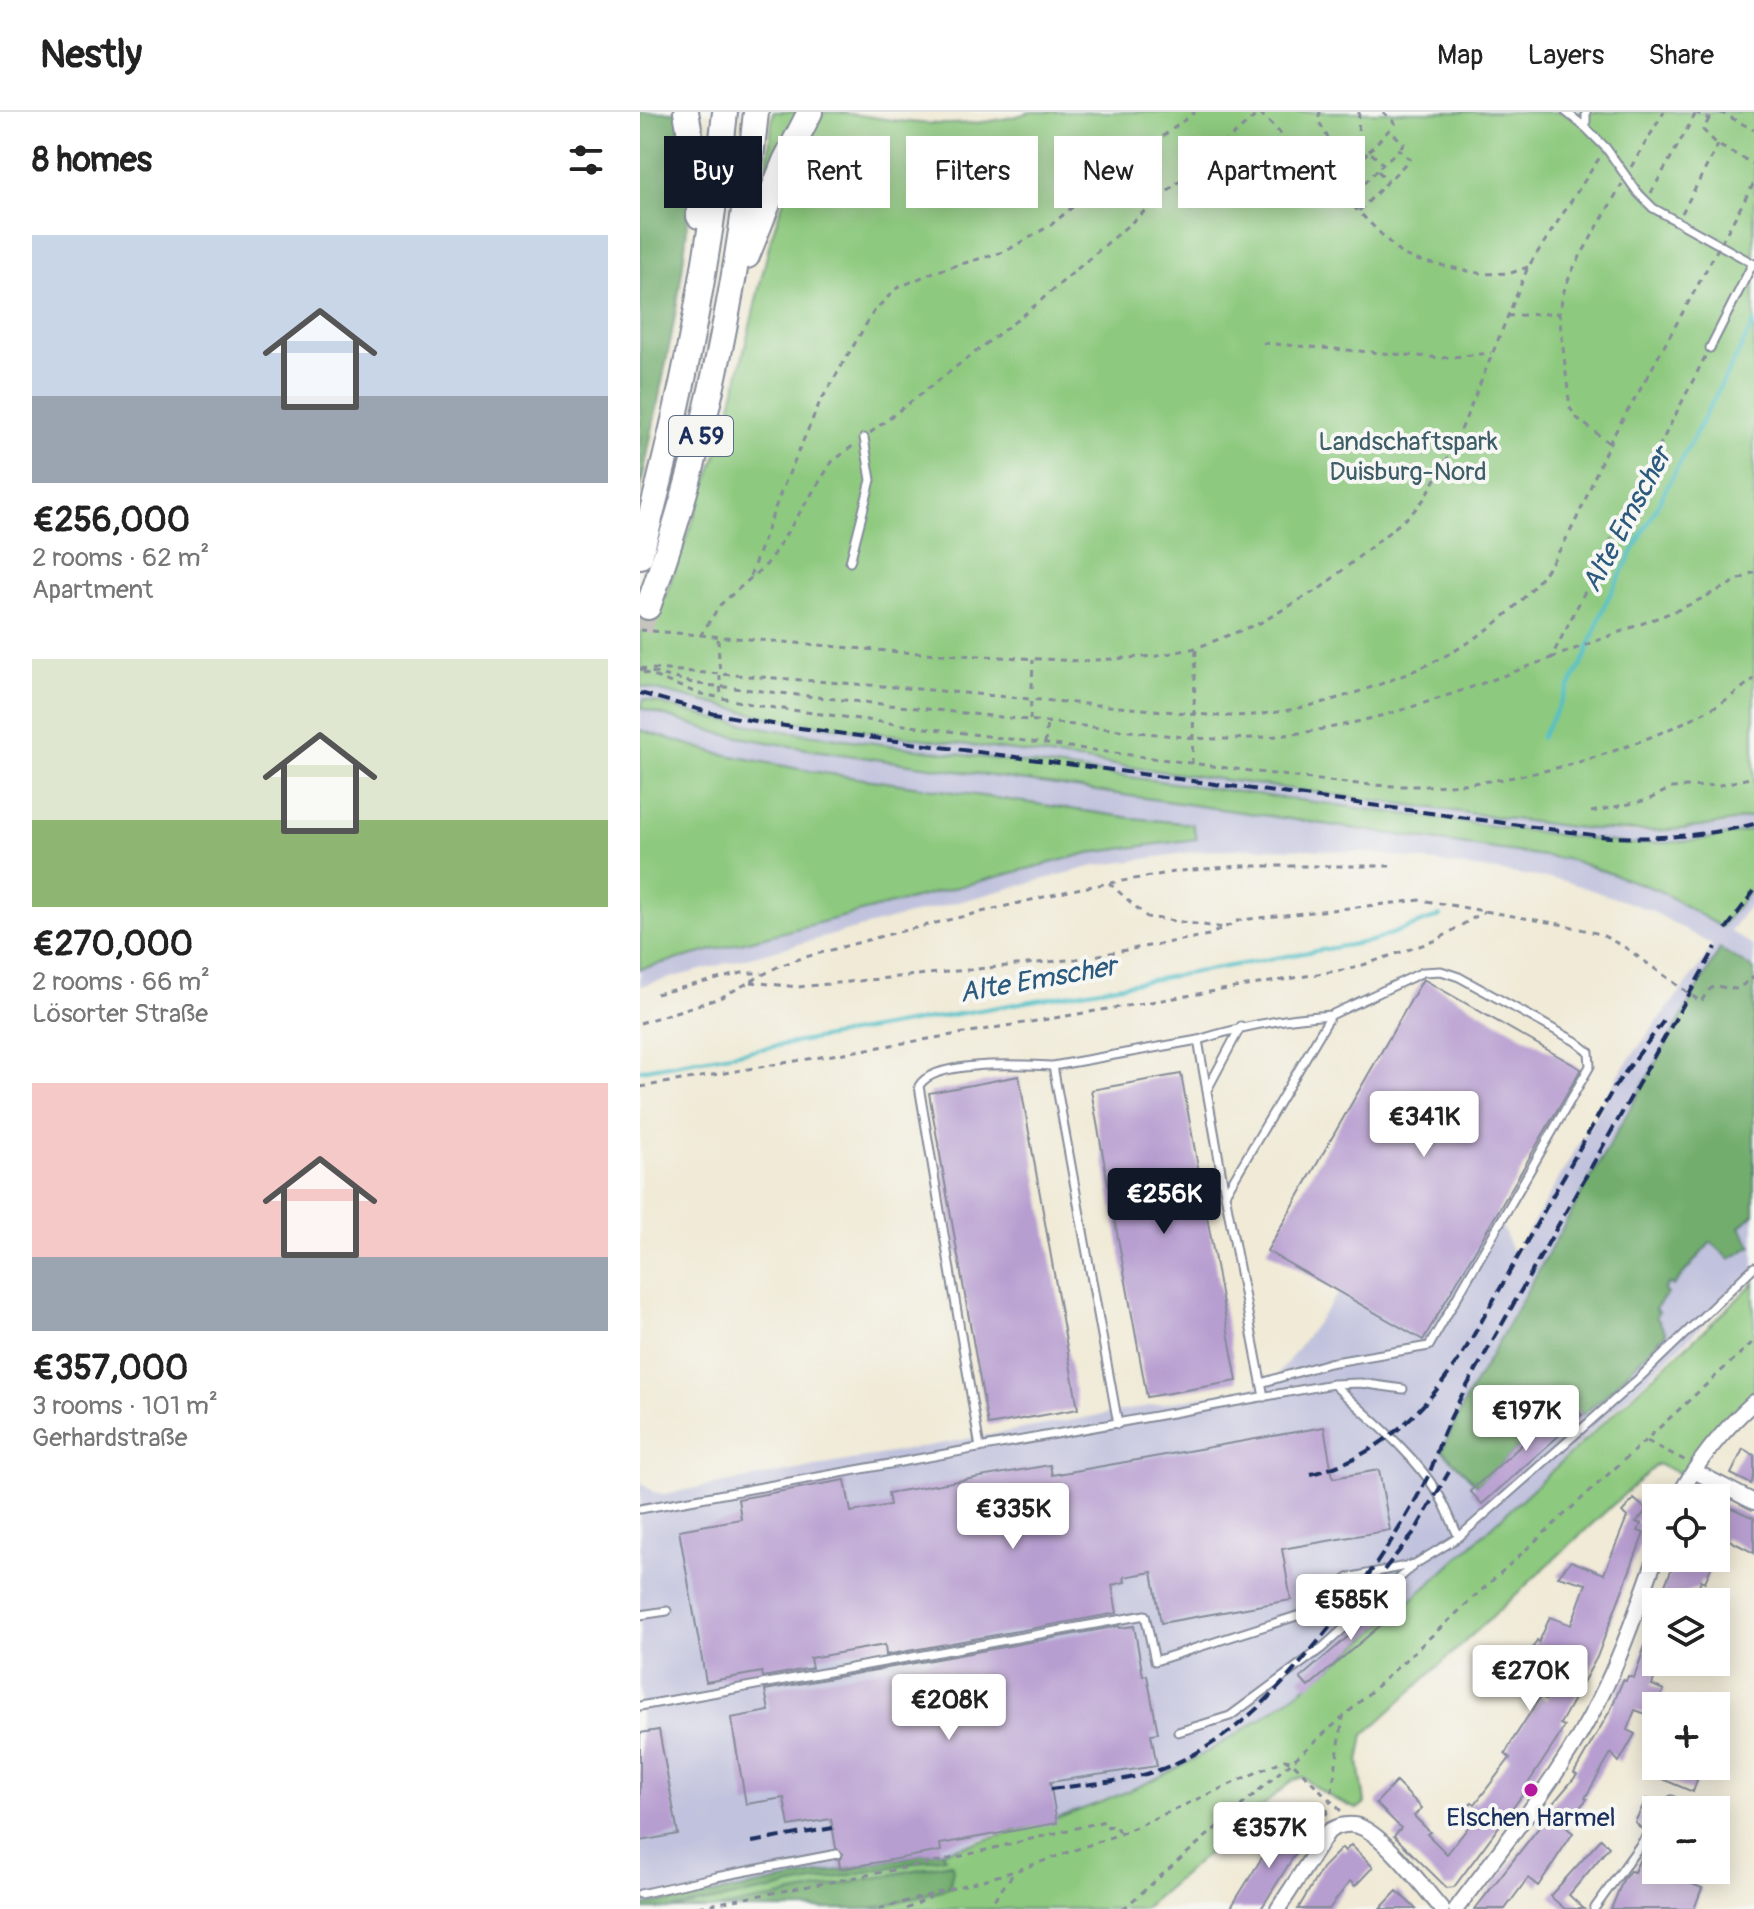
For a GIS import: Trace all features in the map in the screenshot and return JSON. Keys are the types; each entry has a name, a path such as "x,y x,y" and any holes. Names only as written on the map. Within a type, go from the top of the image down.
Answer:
{"highway":[{"path":"686,112 700,189 699,303"},
{"name":"A 59","path":"640,556 678,407 699,303 725,112"},
{"name":"A 59","path":"644,618 680,512 701,435 727,311 756,112"},
{"path":"727,311 785,161 810,112"}],"street":[{"path":"1684,1484 1691,1467 1725,1428 1754,1402"},
{"path":"1691,1467 1754,1502"},
{"path":"1456,1909 1550,1781 1591,1716 1629,1631 1651,1572"},
{"path":"1278,1909 1328,1832 1342,1818 1364,1828 1409,1870 1442,1909"}],"lane":[{"path":"1566,112 1606,148 1647,201 1753,263 1710,348"},
{"path":"1586,112 1586,128"},
{"path":"850,562 871,480 864,438"},
{"path":"980,1448 919,1086 923,1078 969,1066 1053,1066 1198,1040 1241,1026 1331,1015 1423,972 1441,971 1459,977 1575,1041 1589,1052 1590,1066 1429,1346 1329,1363 1261,1383"},
{"path":"1225,1194 1331,1015"},
{"path":"1207,1090 1241,1026"},
{"path":"1198,1040 1264,1397"},
{"path":"1053,1066 1118,1424"},
{"path":"1178,1732 1230,1716 1322,1648 1415,1564 1459,1537 1638,1379 1754,1267"},
{"path":"640,1509 1333,1384 1360,1383 1403,1389"},
{"path":"1333,1384 1390,1437 1429,1481 1459,1537"},
{"path":"640,1706 1145,1615 1155,1661 1300,1615 1348,1578 1415,1564"},
{"path":"640,1615 667,1611"},
{"path":"1594,1909 1642,1844"},
{"path":"640,1894 837,1854"}],"path":[{"path":"750,579 781,492 819,404 874,311 897,288 934,272 1006,251 1051,225 1195,112"},
{"path":"700,636 720,605 767,564 832,462 1026,313 1260,112 1401,254 1483,274 1511,273 1528,267"},
{"path":"1320,112 1318,120 1327,136"},
{"path":"1358,136 1359,112"},
{"path":"1365,156 1395,123 1383,112"},
{"path":"1609,444 1588,428 1570,408 1559,313 1573,269 1664,112"},
{"path":"1647,201 1695,112 1709,119"},
{"path":"1714,112 1703,130 1718,145 1754,164"},
{"path":"1720,112 1754,130"},
{"path":"1365,183 1404,143 1389,130"},
{"path":"1677,221 1718,145"},
{"path":"644,618 700,636 1033,660 1120,661 1196,648 1260,623 1322,587 1410,515 1435,483 1454,447 1528,267 1606,148"},
{"path":"1359,211 1410,159 1399,149"},
{"path":"1369,151 1383,164"},
{"path":"1377,170 1388,181"},
{"path":"640,669 720,673 1194,714 1260,715 1312,706 1403,676 1460,649 1498,623 1540,579 1573,526 1609,444 1754,183"},
{"path":"1506,316 1559,313"},
{"path":"1263,343 1442,358 1492,353"},
{"path":"1551,658 1710,348"},
{"path":"640,669 664,677 721,686 1047,722 1193,738 1267,738 1318,732 1467,690 1683,608 1754,572"},
{"path":"718,637 721,699"},
{"path":"1192,764 1196,648"},
{"path":"1032,688 1033,660"},
{"path":"640,669 674,686 721,699 1192,764 1355,784 1424,786 1494,780 1574,763 1665,731 1717,706 1754,679"},
{"path":"1030,720 1031,700"},
{"path":"1045,744 1047,722"},
{"path":"1591,812 1648,800 1671,788 1720,785 1754,777"},
{"path":"640,1023 720,998 765,973 802,958 1027,900 1181,871 1241,866 1390,866"},
{"path":"1109,883 1147,917 1224,928"},
{"path":"751,982 798,987 1077,959 1209,935 1240,920 1421,900 1600,934 1626,948 1701,1002 1710,987 1723,985 1738,989 1754,976"},
{"path":"640,1087 1354,968 1437,940 1485,911"},
{"path":"656,994 742,973 765,973"},
{"path":"1123,1909 1343,1717 1754,1341"},
{"path":"1647,1441 1691,1467"},
{"path":"1326,1815 1343,1717"},
{"path":"879,1909 1015,1871 1120,1834 1284,1760 1291,1761 1331,1798 1342,1818"},
{"path":"687,1909 941,1861 1105,1821 1108,1827 1115,1825 1120,1834"},
{"path":"987,1909 1015,1871"},
{"path":"906,1909 937,1894"}],"shaded area":[{"path":"640,686 776,719 1571,827 1627,833 1678,831 1723,825 1754,816 1754,829 1725,837 1679,843 1627,844 777,730 712,718 644,699 641,708 722,734 813,750 1571,860 1658,890 1721,927 1754,885 1754,899 1730,931 1754,947 1754,969 1720,949 1655,1309 1666,1294 1664,1290 1669,1282 1674,1286 1711,1241 1752,1246 1740,1226 1754,1214 1754,1276 1468,1549 1402,1607 1308,1687 1203,1754 1158,1778 1062,1816 941,1851 640,1906 640,1481 653,1492 664,1494 1271,1384 1347,1282 1490,1197 1514,1256 1624,1066 1703,962 1712,945 1650,910 1565,881 1372,853 1247,848 1199,851 1090,867 640,986 640,969 1089,853 1197,839 1192,824 810,771 717,753 640,730"}],"green space":[{"path":"640,112 680,112 683,136 664,136 664,208 688,208 685,251 640,494"},
{"path":"773,112 799,112 787,136 778,136 778,156 772,168 767,168"},
{"name":"Landschaftspark Duisburg-Nord","path":"825,112 949,124 999,120 1031,112 1754,112 1754,816 1708,826 1663,830 1618,831 1571,827 776,719 640,686 640,603 660,610 724,435 781,208 890,208 890,136 808,136"},
{"path":"644,699 712,718 777,730 1627,844 1691,841 1754,829 1754,885 1721,927 1658,890 1571,860 813,750 722,734 641,708"},
{"path":"640,730 717,753 810,771 1192,824 1197,839 1089,853 640,969"},
{"path":"1720,949 1754,969 1754,1214 1740,1227 1752,1246 1730,1259 1711,1242 1673,1286 1669,1283 1664,1290 1667,1294 1655,1309 1666,1333 1602,1399 1582,1415 1570,1403 1477,1485 1442,1450 1466,1399"},
{"path":"1754,1282 1754,1393 1726,1419 1684,1475 1657,1464 1364,1735 1359,1762 1365,1803 1357,1809 1328,1796 1303,1777 1293,1780 1143,1909 640,1909 640,1906 837,1874 970,1844 1098,1803 1157,1778 1213,1748 1267,1714 1368,1638"},
{"path":"941,1851 945,1857 671,1909 640,1909 640,1906"},
{"path":"951,1863 953,1869 949,1888 871,1909 717,1909"}],"building":[{"path":"1423,979 1581,1069 1423,1340 1267,1251"},
{"path":"1181,1074 1237,1381 1147,1397 1091,1090"},
{"path":"1019,1076 1078,1409 988,1425 929,1093"},
{"path":"1570,1402 1582,1415 1482,1504 1470,1491"},
{"path":"1324,1427 1333,1478 1379,1470 1390,1530 1282,1549 1291,1600 1161,1623 1152,1572 1124,1577 1125,1582 1112,1585 1117,1613 886,1655 885,1645 810,1658 812,1668 763,1677 762,1672 706,1682 679,1530 741,1519 738,1499 845,1480 851,1512 890,1505 888,1493 1050,1465 1052,1475"},
{"path":"1743,1449 1754,1455 1751,1484 1731,1474"},
{"path":"1634,1499 1642,1506 1642,1515 1636,1522 1641,1524 1638,1531 1642,1532 1642,1538 1597,1657 1560,1724 1564,1726 1558,1738 1529,1786 1454,1887 1447,1888 1394,1836 1401,1828 1376,1803 1396,1782 1422,1808 1414,1816 1447,1854 1474,1820 1464,1812 1472,1802 1475,1804 1510,1758 1505,1754 1512,1741 1541,1696 1546,1700 1560,1671 1529,1655 1537,1640 1539,1642 1550,1617 1571,1625 1586,1584 1558,1576 1571,1561 1604,1574 1627,1517 1622,1512"},
{"path":"1730,1507 1754,1518 1754,1553 1730,1541"},
{"path":"1670,1572 1709,1572 1698,1588 1664,1588"},
{"path":"1394,1597 1402,1607 1308,1687 1300,1678"},
{"path":"1119,1626 1134,1626 1158,1733 1151,1734 1157,1766 1050,1782 1057,1823 940,1844 941,1851 840,1869 839,1860 843,1854 836,1848 831,1819 789,1826 784,1798 746,1804 731,1718 769,1711 765,1690"},
{"path":"1642,1654 1642,1676 1655,1676 1652,1685 1664,1690 1642,1692 1642,1713 1635,1710 1627,1730 1635,1734 1619,1762 1611,1753 1587,1799 1569,1820 1571,1822 1567,1828 1573,1833 1538,1886 1528,1878 1505,1909 1475,1909 1577,1775 1574,1773 1611,1709 1623,1680 1626,1681 1628,1676 1634,1678"},
{"path":"659,1730 678,1834 640,1841 640,1733"},
{"path":"1664,1780 1697,1780 1693,1792"},
{"path":"1642,1807 1642,1829 1635,1822"},
{"path":"1285,1825 1305,1838 1261,1909 1230,1909 1276,1835 1278,1837"},
{"path":"1601,1839 1609,1847 1569,1895 1584,1909 1565,1909 1550,1896"},
{"path":"1351,1845 1373,1867 1355,1886 1350,1881 1329,1909 1298,1909 1322,1868 1342,1848 1345,1851"},
{"path":"1642,1854 1642,1884 1692,1884 1702,1888 1694,1909 1611,1909 1623,1880 1630,1871 1634,1872"},
{"path":"1397,1891 1416,1909 1380,1909"}],"waterway":[{"name":"Alte Emscher","path":"1541,738 1585,658 1605,604 1754,323"},
{"name":"Alte Emscher","path":"640,1070 1372,941 1440,916"}],"tunnel":[{"path":"640,630 648,607"}],"railway":[{"path":"640,693 715,714 778,725 1608,837 1681,836 1754,824"},
{"path":"1726,929 1754,891"},
{"path":"1051,1789 1146,1774 1211,1744 1256,1710 1332,1624 1382,1555 1415,1501 1463,1393 1716,947"},
{"path":"1311,1474 1337,1466 1382,1442 1421,1408 1438,1388 1468,1345 1615,1086 1665,1019"},
{"path":"1384,1570 1415,1531 1449,1472"},
{"path":"752,1842 833,1828"}],"place":[{"name":"Elschen Harmel","path":"1531,1790"}]}
